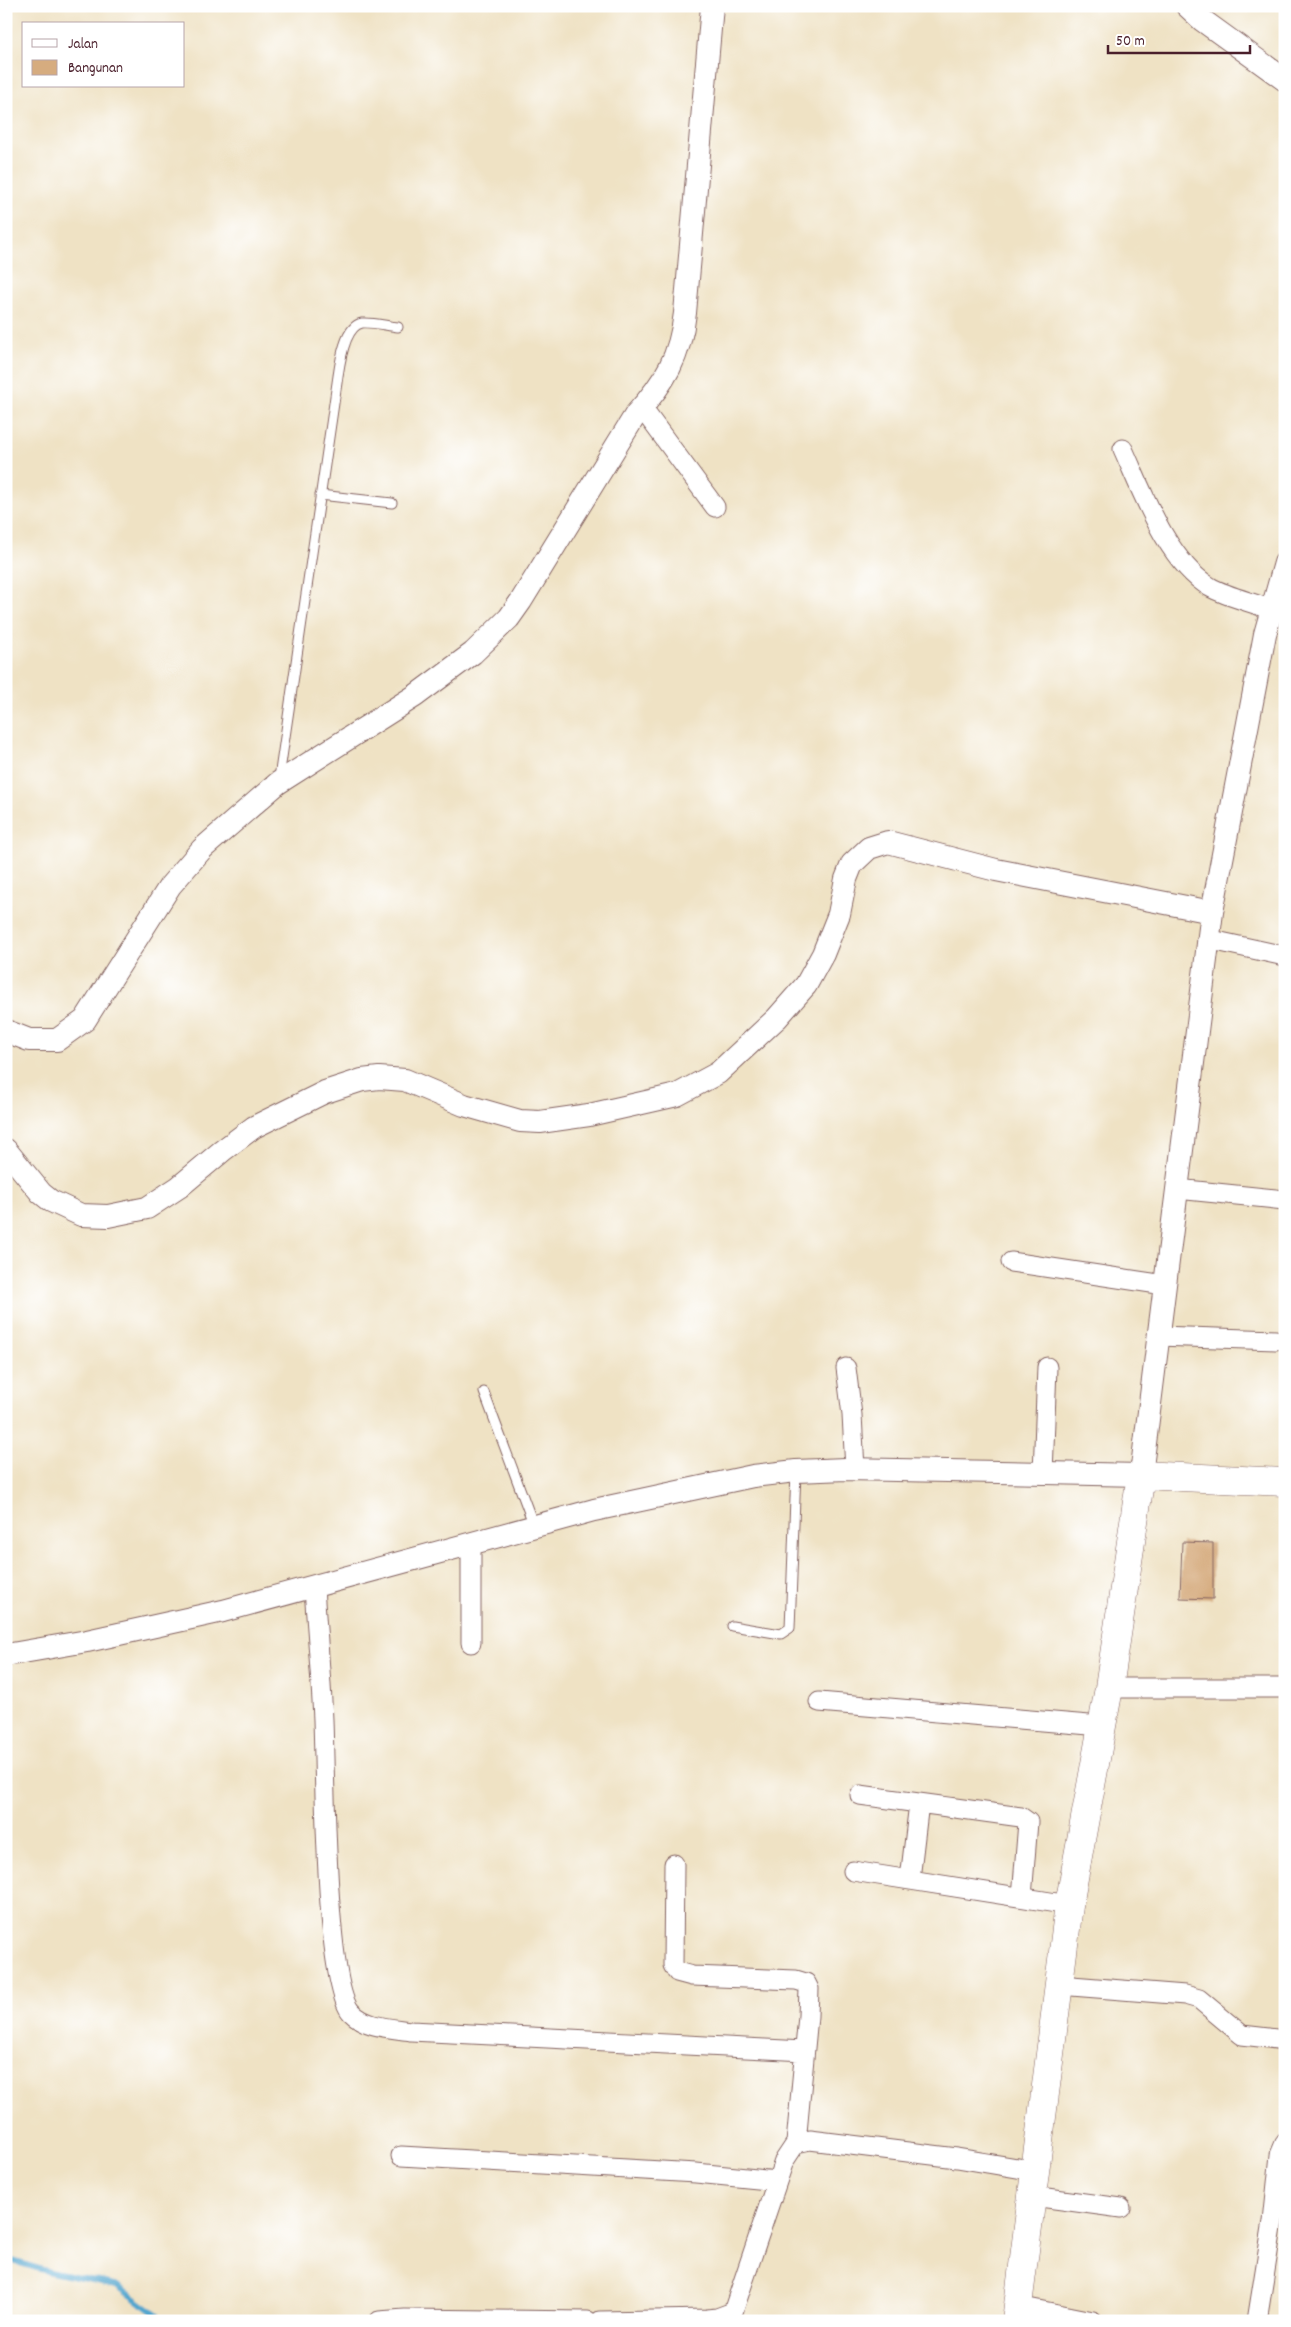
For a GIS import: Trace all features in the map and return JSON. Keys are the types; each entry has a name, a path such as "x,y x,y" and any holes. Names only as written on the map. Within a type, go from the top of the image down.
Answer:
{"highway":[{"path":"1017,2313 1069,1904 1109,1688 1141,1475 1285,1482"}],"street":[{"path":"6,1031 30,1040 57,1040 85,1020 170,886 202,849 278,783 415,696 473,653 494,635 525,595 642,408 671,367 683,334 712,6"},
{"path":"1187,6 1202,20 1285,80"},
{"path":"642,408 715,507"},
{"path":"1123,449 1146,501 1176,555 1192,573 1211,587 1272,610"},
{"path":"6,1655 87,1641 314,1588 471,1544 662,1494 753,1476 796,1471 855,1469 1141,1475 1207,939 1240,759 1272,610 1285,563"},
{"path":"6,1150 41,1193 52,1201 82,1215 108,1216 147,1208 180,1187 254,1127 325,1092 362,1080 379,1078 405,1080 464,1105 520,1120 534,1121 589,1115 677,1095 718,1073 777,1018 806,985 823,954 839,914 848,872 862,852 876,844 888,842 1005,872 1212,912"},
{"path":"1207,939 1285,956"},
{"path":"1177,1189 1285,1200"},
{"path":"1011,1262 1165,1285"},
{"path":"1158,1336 1276,1340"},
{"path":"1043,1474 1047,1367"},
{"path":"846,1368 852,1415 855,1469"},
{"path":"471,1544 471,1643"},
{"path":"314,1588 323,1720 329,1882 340,1981 345,2002 350,2011 360,2020 377,2026 411,2031 804,2051"},
{"path":"1109,1688 1285,1688"},
{"path":"820,1702 1101,1726"},
{"path":"860,1795 1021,1818 1028,1822 1022,1897"},
{"path":"910,1879 919,1803"},
{"path":"674,1864 673,1965 677,1972 692,1976 796,1980 806,1983 809,1999 796,2144"},
{"path":"853,1871 1069,1904"},
{"path":"1059,1985 1185,1996 1198,1999 1242,2035 1285,2040"},
{"path":"600,2321 706,2319 732,2316 788,2152 796,2144 803,2141 827,2142 1034,2183 1121,2208"},
{"path":"1257,2321 1273,2222 1280,2155 1285,2143"},
{"path":"401,2156 696,2172 777,2181"},
{"path":"1017,2313 1094,2321"},
{"path":"378,2321 405,2319 588,2321"}],"lane":[{"path":"278,783 320,495 345,344 354,328 362,323 398,327"},
{"path":"320,495 392,503"},
{"path":"484,1392 534,1527"},
{"path":"732,1626 781,1634 790,1628 796,1471"}],"building":[{"path":"1182,1542 1213,1543 1213,1599 1180,1598"}],"waterway":[{"path":"6,2259 50,2272 116,2285 165,2321"}]}
